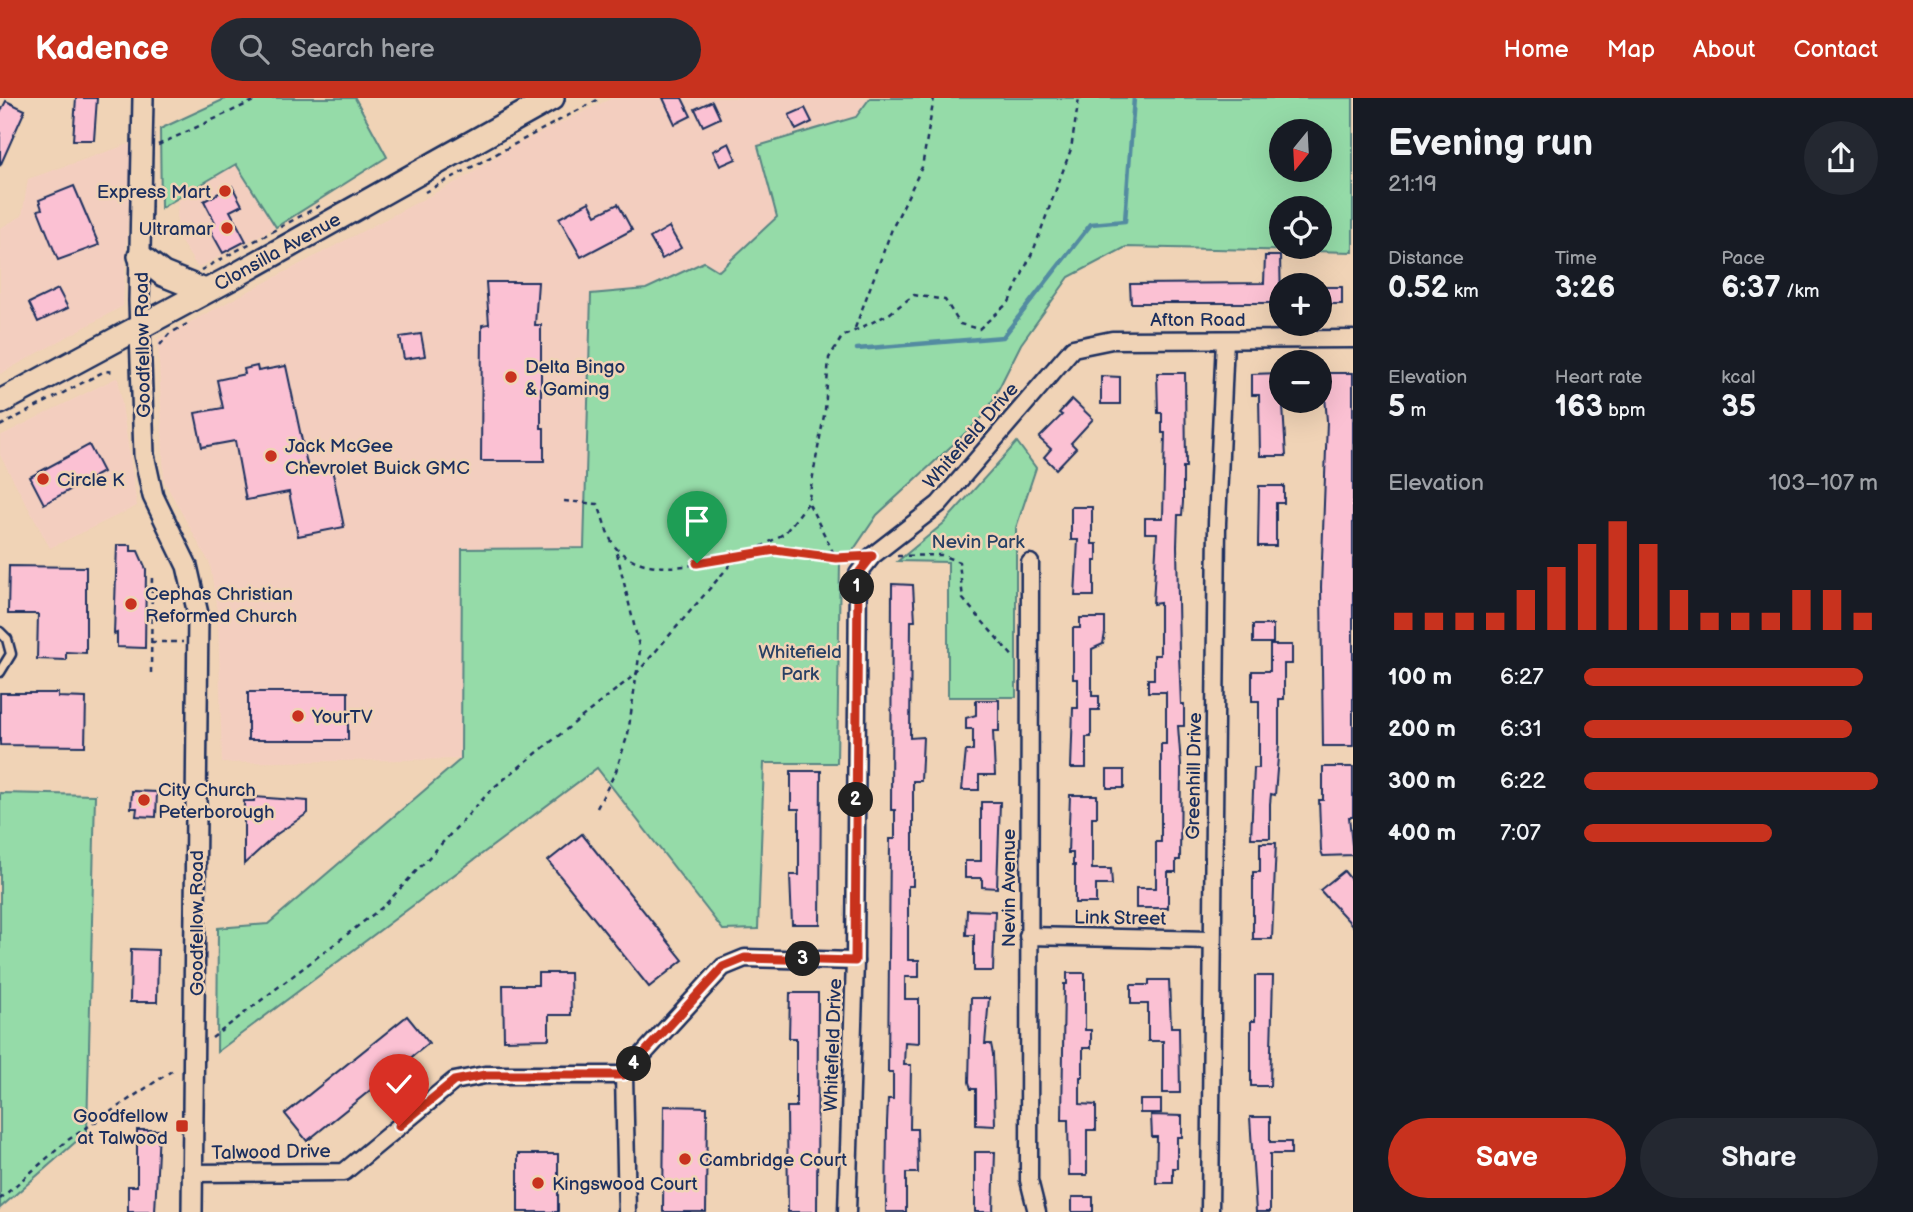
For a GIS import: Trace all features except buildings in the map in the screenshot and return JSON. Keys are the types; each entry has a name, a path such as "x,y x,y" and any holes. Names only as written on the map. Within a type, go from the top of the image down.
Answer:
{"main road":[{"name":"Clonsilla Avenue","path":"0,402 142,327 552,98"},
{"path":"140,256 163,274 205,290"}],"street":[{"name":"Goodfellow Road","path":"144,98 140,256 144,455 147,476 194,587 199,642 192,1212"},
{"name":"Afton Road","path":"1084,344 1112,340 1353,339"},
{"name":"Greenhill Drive","path":"1210,1212 1217,523 1225,340"},
{"name":"Whitefield Drive","path":"848,1212 855,961 858,574 872,556 939,504 1073,348 1084,344"},
{"name":"Nevin Avenue","path":"1030,563 1029,1180 1037,1212"},
{"name":"Link Street","path":"1028,936 1212,940"},
{"path":"627,1212 624,1075 723,967 745,958 855,961"},
{"name":"Talwood Drive","path":"192,1173 344,1172 454,1081 485,1075 624,1075"}],"lane":[{"path":"0,632 7,639 11,654 0,672"}],"path":[{"path":"142,152 260,98"},
{"path":"420,195 601,98"},
{"path":"855,328 892,229 922,167 934,98"},
{"path":"212,1038 384,906 493,788 637,673 730,565 785,533 808,503 825,410 829,358 842,337 855,328 889,314 914,295 945,300 960,324 979,328 1009,302 1034,249 1071,149 1079,98"},
{"path":"160,345 169,334 192,321"},
{"path":"0,426 105,371 116,372"},
{"path":"564,501 598,504 616,549 640,650 628,734 616,771 597,808"},
{"path":"808,503 836,558"},
{"path":"616,549 650,567 697,563 775,550 836,558 941,555 958,562 963,599 1030,677"},
{"path":"151,673 152,573"},
{"path":"151,642 199,642"},
{"path":"0,1199 68,1140 179,1066"}],"shaded area":[{"path":"612,98 870,98 856,117 758,146 777,217 719,272 704,262 646,289 591,294 584,548 462,549 461,759 222,763 218,617 210,564 164,481 158,339 469,175 507,149"},
{"path":"132,143 123,306 0,374 0,228 22,216 28,179"},
{"path":"236,163 276,227 198,268 176,234 178,201"},
{"path":"118,377 137,506 50,548 0,455 0,436"}],"green space":[{"path":"227,98 355,98 387,157 276,227 236,164 161,208 160,129"},
{"name":"Whitefield Park","path":"870,98 1353,98 1353,252 1332,252 1332,196 1269,196 1269,250 1126,247 1069,277 1021,344 986,414 877,515 846,561 840,561 837,763 764,763 758,929 723,930 597,768 217,1052 218,928 268,924 461,759 462,549 584,548 591,294 646,289 704,262 719,271 777,217 758,146 856,117"},
{"name":"Nevin Park","path":"1017,442 1036,468 1016,528 1016,697 948,697 948,562 898,561 944,523"},
{"path":"0,793 95,795 87,1132 0,1208"}],"waterway":[{"path":"857,349 1003,337 1091,224 1125,221 1134,98"}],"place":[{"name":"Express Mart","path":"225,191"},
{"name":"Ultramar","path":"227,228"},
{"name":"Delta Bingo & Gaming","path":"511,377"},
{"name":"Jack McGee Chevrolet Buick GMC","path":"271,456"},
{"name":"Circle K","path":"43,479"},
{"name":"Cephas Christian Reformed Church","path":"131,604"},
{"name":"YourTV","path":"298,716"},
{"name":"City Church Peterborough","path":"144,800"},
{"name":"Goodfellow at Talwood","path":"182,1126"},
{"name":"Cambridge Court","path":"685,1159"},
{"name":"Kingswood Court","path":"538,1183"}],"route":[{"path":"399,1126 454,1081 485,1075 624,1075 677,1021 723,967 745,958 855,961 856,612 858,574 872,556 836,558 775,550 697,563"}]}
